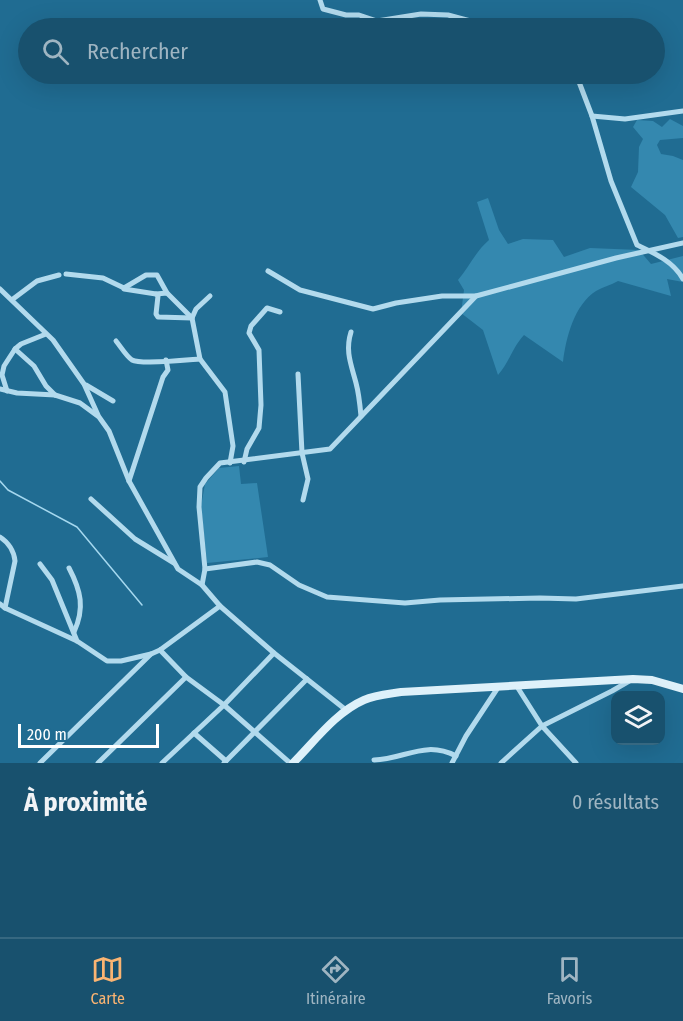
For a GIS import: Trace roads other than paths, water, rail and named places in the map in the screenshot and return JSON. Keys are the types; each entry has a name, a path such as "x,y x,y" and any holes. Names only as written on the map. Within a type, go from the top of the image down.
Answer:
{"main road":[{"path":"291,763 346,710 364,700 401,692 633,679 652,680 683,689"}],"street":[{"path":"321,1 323,9 368,18"},
{"path":"395,18 421,14 448,15 459,18"},
{"path":"580,84 592,116 611,181 637,245 661,257 679,271 683,279"},
{"path":"592,116 625,119 683,111"},
{"path":"268,271 300,290 373,309 442,296 476,296 616,258 683,243"},
{"path":"66,274 103,278 124,288 156,294 167,292"},
{"path":"13,299 37,281 59,275"},
{"path":"124,288 146,275 157,275 167,292 192,318 200,359 225,392 233,446 230,463"},
{"path":"0,289 13,299 46,334 84,384 99,417 109,431 129,481 178,568 202,585 220,606 274,653 346,710"},
{"path":"156,294 158,296 156,315 158,317 192,318"},
{"path":"192,318 196,309 210,296"},
{"path":"202,585 205,569 199,507 200,487 220,463 244,462 330,449 476,296"},
{"path":"244,462 247,449 259,428 261,405 260,350 249,333 251,326 267,308 280,312"},
{"path":"351,332 347,343 347,353 362,416"},
{"path":"46,334 21,344 15,349 4,366 3,390 55,394 80,403 99,417"},
{"path":"116,341 133,360 145,364 166,360 200,359"},
{"path":"15,349 34,366 46,386 55,394"},
{"path":"129,481 163,377 168,370 166,360"},
{"path":"298,374 302,453 308,479 303,500"},
{"path":"84,384 112,401"},
{"path":"80,403 105,398"},
{"path":"91,499 135,540 175,563"},
{"path":"0,537 6,540 15,561 6,608"},
{"path":"205,569 257,562 270,566 298,585 327,597 405,603 529,598 576,599 683,586"},
{"path":"40,564 52,580 77,641"},
{"path":"69,568 80,597 81,617 74,633"},
{"path":"0,604 77,641 107,661 121,661 152,654 220,606"},
{"path":"160,650 186,677 224,705 291,763"},
{"path":"162,763 224,705 274,653"},
{"path":"40,763 152,654"},
{"path":"98,763 186,677"},
{"path":"194,734 225,762 307,679"},
{"path":"501,763 542,726 612,692 633,679"},
{"path":"516,685 542,726 576,763"},
{"path":"452,763 499,686"},
{"path":"374,760 386,760 430,749 443,749 456,756"}],"waterway":[{"path":"0,481 8,490 77,527 142,605"}]}
